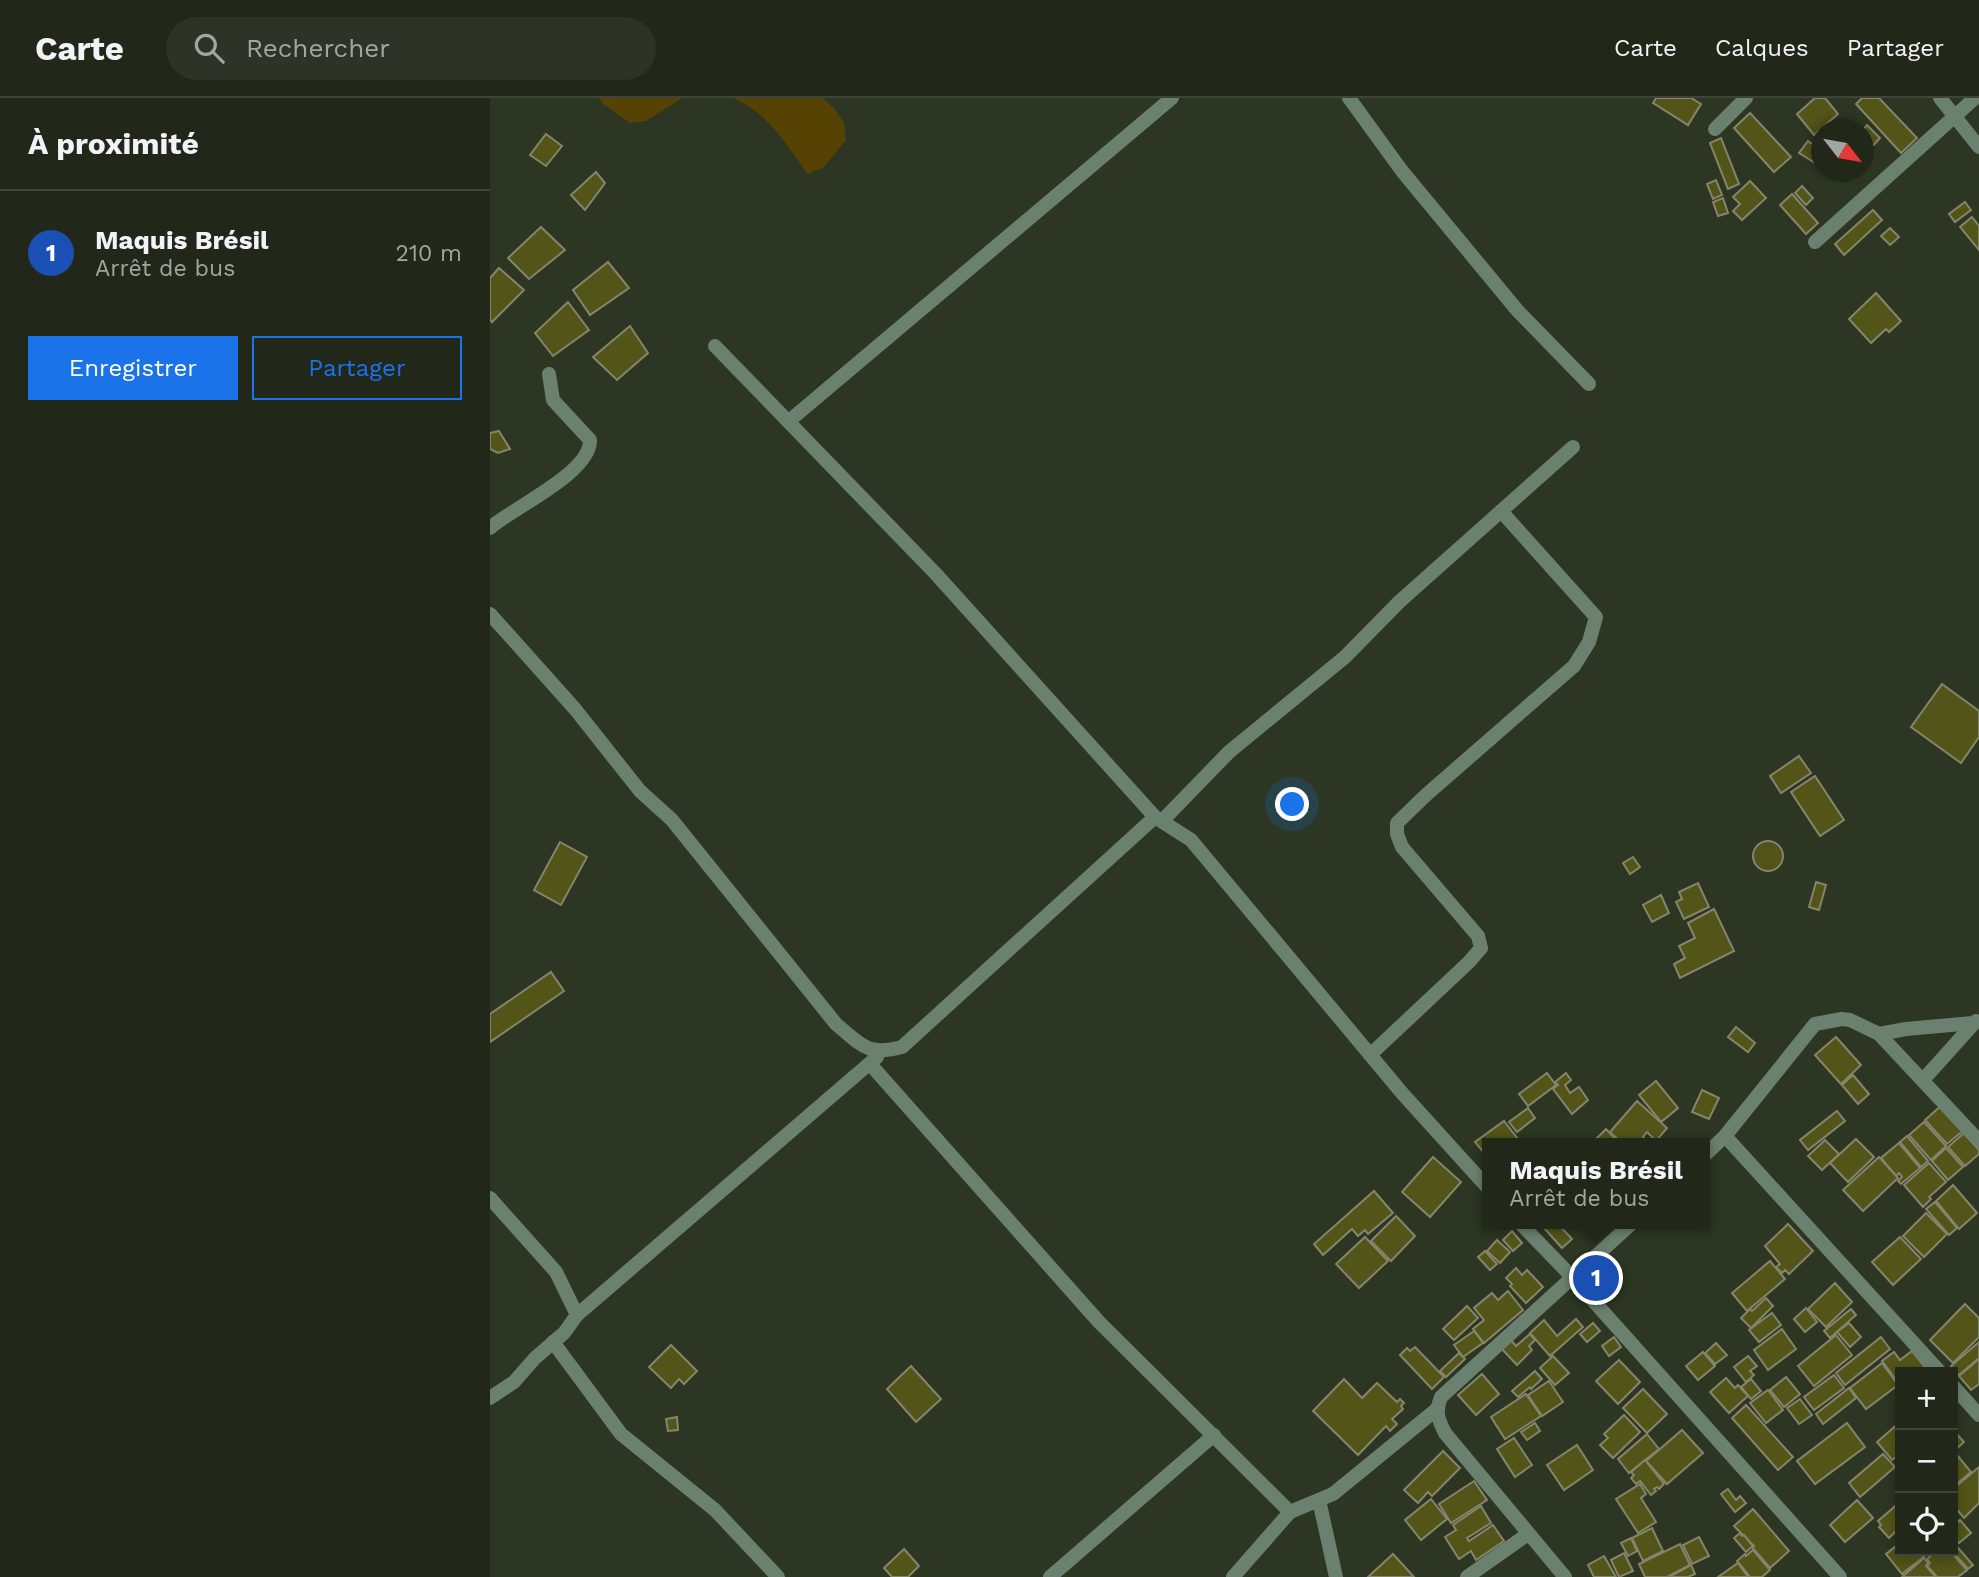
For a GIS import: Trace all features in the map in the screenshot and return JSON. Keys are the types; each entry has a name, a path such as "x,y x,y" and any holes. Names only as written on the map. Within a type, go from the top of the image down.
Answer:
{"street":[{"path":"789,421 1172,98"},
{"path":"1349,98 1402,171 1517,310 1589,384"},
{"path":"1715,130 1746,98"},
{"path":"1940,98 1979,147"},
{"path":"1815,242 1975,98"},
{"path":"715,346 934,573 1158,819 1191,840 1370,1055 1482,1182"},
{"path":"490,528 551,488 587,454 590,440 554,400 549,374"},
{"path":"490,1398 514,1382 535,1357 564,1333 577,1315 884,1052 902,1047 1158,819 1229,752 1345,657 1399,602 1573,447"},
{"path":"1370,1055 1481,948 1478,936 1402,847 1397,834 1397,823 1574,666 1589,642 1596,617 1501,512"},
{"path":"490,614 575,709 640,791 672,820 836,1024 862,1047 884,1052"},
{"path":"1710,1151 1726,1136 1815,1024 1842,1019 1879,1034 1979,1141"},
{"path":"1879,1034 1976,1021"},
{"path":"1923,1080 1976,1021"},
{"path":"870,1064 1099,1322 1290,1512"},
{"path":"1726,1136 1935,1367"},
{"path":"490,1198 556,1272 577,1315"},
{"path":"1526,1229 1840,1577"},
{"path":"1233,1577 1290,1512 1333,1494 1437,1409 1441,1397 1627,1229"},
{"path":"552,1342 621,1434 715,1510 778,1577"},
{"path":"1958,1392 1979,1415"},
{"path":"1437,1409 1445,1433 1566,1577"},
{"path":"1050,1577 1214,1435"},
{"path":"1320,1500 1336,1577"},
{"path":"1467,1577 1528,1534"}],"shaded area":[{"path":"599,98 682,98 646,121 630,123 603,104"},
{"path":"733,98 822,98 834,108 844,123 846,140 824,167 808,174 766,121"}],"building":[{"path":"1656,98 1691,98 1701,104 1688,125 1653,103"},
{"path":"1815,98 1825,98 1838,114 1832,119 1811,119 1811,131 1797,114"},
{"path":"1862,98 1879,98 1917,138 1901,153 1874,124 1874,119 1870,119 1856,104"},
{"path":"1750,113 1791,157 1774,172 1734,128"},
{"path":"1874,132 1880,138 1874,145"},
{"path":"546,134 562,146 546,166 530,155"},
{"path":"1721,138 1739,184 1728,189 1710,143"},
{"path":"1808,141 1811,143 1811,160 1799,153"},
{"path":"596,172 605,183 585,210 571,195"},
{"path":"1716,180 1722,195 1713,199 1707,184"},
{"path":"1750,181 1766,198 1742,220 1733,211 1740,204 1733,197"},
{"path":"1802,186 1813,198 1806,205 1795,193"},
{"path":"1792,194 1818,223 1806,234 1780,205"},
{"path":"1723,198 1728,213 1718,216 1713,202"},
{"path":"1965,202 1971,210 1955,222 1949,214"},
{"path":"1873,210 1882,220 1844,255 1835,244"},
{"path":"1972,217 1979,226 1979,250 1960,227"},
{"path":"541,227 565,250 529,279 508,258"},
{"path":"1890,228 1899,237 1890,245 1881,236"},
{"path":"608,262 629,288 590,315 573,290"},
{"path":"499,268 524,290 492,322 490,278"},
{"path":"1876,293 1901,321 1889,332 1886,329 1871,343 1849,319"},
{"path":"568,302 589,330 553,356 535,333"},
{"path":"630,326 648,353 617,380 593,357"},
{"path":"499,431 510,449 498,453 490,449 490,433"},
{"path":"1942,684 1979,711 1979,737 1961,763 1911,727"},
{"path":"1799,756 1811,773 1781,793 1770,776"},
{"path":"1815,776 1844,820 1820,836 1791,792"},
{"path":"1768,841 1779,845 1783,856 1779,867 1768,871 1757,867 1753,856 1757,845"},
{"path":"560,842 587,857 561,905 534,890"},
{"path":"1633,857 1640,867 1630,874 1623,863"},
{"path":"1816,882 1826,885 1819,910 1809,907"},
{"path":"1698,883 1709,907 1684,919 1676,902 1682,899 1679,892"},
{"path":"1661,895 1669,913 1652,922 1643,905"},
{"path":"1714,909 1734,951 1680,978 1674,964 1685,958 1679,946 1695,938 1688,923"},
{"path":"551,972 564,991 490,1042 490,1014"},
{"path":"1736,1027 1755,1043 1748,1052 1728,1037"},
{"path":"1836,1037 1861,1065 1841,1084 1815,1055"},
{"path":"1547,1073 1556,1085 1528,1106 1519,1094"},
{"path":"1566,1073 1571,1080 1565,1085 1570,1093 1579,1087 1588,1100 1572,1114 1553,1089 1558,1085 1555,1082"},
{"path":"1853,1075 1869,1094 1858,1104 1842,1085"},
{"path":"1656,1081 1678,1108 1661,1122 1639,1095"},
{"path":"1702,1090 1719,1098 1709,1119 1692,1112"},
{"path":"1637,1101 1667,1128 1659,1138 1653,1138 1647,1132 1644,1138 1617,1138 1610,1132"},
{"path":"1942,1105 1964,1130 1947,1144 1925,1120"},
{"path":"1528,1108 1535,1118 1517,1132 1509,1122"},
{"path":"1837,1111 1845,1121 1808,1150 1800,1140"},
{"path":"1504,1121 1517,1138 1482,1138 1482,1151 1475,1142"},
{"path":"1924,1122 1946,1146 1931,1160 1909,1135"},
{"path":"1606,1129 1614,1138 1597,1138"},
{"path":"1964,1133 1979,1150 1979,1154 1965,1166 1948,1147"},
{"path":"1907,1136 1928,1161 1921,1167 1900,1142"},
{"path":"1856,1139 1874,1157 1848,1182 1830,1163"},
{"path":"1825,1140 1839,1154 1822,1170 1808,1156"},
{"path":"1899,1143 1920,1168 1901,1184 1898,1181 1902,1177 1899,1173 1896,1176 1881,1158"},
{"path":"1946,1148 1963,1167 1948,1180 1932,1161"},
{"path":"1433,1157 1461,1182 1430,1217 1402,1192"},
{"path":"1879,1157 1898,1178 1863,1211 1843,1190"},
{"path":"1929,1163 1946,1182 1929,1197 1931,1199 1923,1207 1904,1185"},
{"path":"1953,1185 1977,1213 1959,1229 1936,1201"},
{"path":"1374,1191 1393,1213 1368,1234 1365,1230 1358,1236 1352,1229 1323,1255 1314,1244"},
{"path":"1935,1202 1957,1228 1949,1235 1926,1209"},
{"path":"1926,1213 1947,1234 1924,1257 1903,1236"},
{"path":"1396,1216 1415,1236 1391,1261 1371,1241"},
{"path":"1788,1224 1813,1251 1789,1274 1785,1270 1782,1273 1776,1267 1780,1264 1765,1246"},
{"path":"1545,1229 1563,1229 1572,1239 1562,1248"},
{"path":"1512,1231 1522,1243 1513,1251 1503,1240"},
{"path":"1365,1237 1388,1261 1359,1288 1336,1264"},
{"path":"1900,1237 1921,1259 1893,1285 1872,1262"},
{"path":"1497,1240 1510,1252 1500,1263 1487,1251"},
{"path":"1485,1251 1497,1264 1490,1270 1478,1257"},
{"path":"1770,1261 1785,1279 1747,1311 1732,1293"},
{"path":"1516,1268 1522,1275 1527,1270 1543,1287 1526,1303 1506,1278"},
{"path":"1835,1283 1852,1302 1826,1327 1808,1309"},
{"path":"1508,1291 1523,1310 1484,1343 1473,1329 1484,1320 1474,1308 1492,1293 1498,1300"},
{"path":"1766,1298 1773,1306 1751,1328 1741,1318"},
{"path":"1965,1304 1979,1318 1979,1337 1953,1363 1930,1340"},
{"path":"1467,1306 1478,1318 1454,1340 1443,1329"},
{"path":"1806,1308 1817,1322 1805,1332 1794,1319"},
{"path":"1851,1309 1856,1315 1830,1338 1824,1331"},
{"path":"1772,1313 1781,1325 1759,1342 1749,1330"},
{"path":"1576,1319 1583,1327 1550,1356 1530,1333 1544,1320 1557,1336"},
{"path":"1593,1323 1600,1331 1587,1342 1580,1334"},
{"path":"1849,1323 1861,1337 1850,1347 1837,1332"},
{"path":"1782,1329 1796,1349 1768,1370 1754,1350"},
{"path":"1474,1331 1483,1343 1463,1357 1454,1345"},
{"path":"1530,1334 1535,1340 1529,1346 1532,1350 1517,1365 1500,1347 1510,1339 1516,1346"},
{"path":"1836,1335 1852,1355 1814,1386 1798,1366"},
{"path":"1614,1337 1621,1347 1609,1356 1602,1346"},
{"path":"1881,1337 1890,1349 1845,1385 1836,1373"},
{"path":"1979,1342 1979,1358 1959,1375 1958,1367 1951,1366"},
{"path":"1716,1343 1727,1355 1715,1364 1705,1353"},
{"path":"671,1345 697,1371 684,1384 679,1379 671,1388 649,1367"},
{"path":"1415,1347 1444,1377 1432,1389 1400,1355 1407,1348 1410,1351"},
{"path":"1912,1351 1925,1367 1895,1367 1895,1378 1882,1361 1894,1352 1900,1360"},
{"path":"1703,1352 1715,1366 1698,1380 1686,1366"},
{"path":"1459,1353 1465,1359 1446,1377 1440,1371"},
{"path":"1553,1356 1569,1373 1555,1385 1540,1368"},
{"path":"1748,1356 1757,1366 1750,1371 1754,1375 1746,1382 1734,1367"},
{"path":"1979,1359 1979,1384 1971,1390 1959,1376"},
{"path":"1619,1360 1640,1382 1618,1404 1596,1381"},
{"path":"1882,1363 1895,1381 1895,1387 1866,1409 1850,1388"},
{"path":"911,1366 941,1399 916,1422 887,1389"},
{"path":"1535,1371 1542,1379 1518,1397 1512,1391"},
{"path":"1482,1374 1499,1394 1476,1415 1458,1395"},
{"path":"1834,1375 1844,1388 1814,1410 1804,1397"},
{"path":"1786,1377 1800,1394 1784,1407 1770,1390"},
{"path":"1726,1378 1735,1388 1738,1385 1748,1396 1729,1413 1710,1392"},
{"path":"1344,1379 1362,1398 1377,1383 1397,1402 1400,1399 1404,1403 1401,1406 1403,1409 1392,1419 1397,1424 1390,1431 1386,1426 1358,1455 1313,1411"},
{"path":"1751,1379 1761,1391 1751,1399 1741,1387"},
{"path":"1549,1381 1563,1402 1542,1416 1528,1395"},
{"path":"1849,1388 1856,1398 1823,1424 1816,1414"},
{"path":"1643,1389 1667,1414 1647,1433 1623,1408"},
{"path":"1768,1390 1783,1410 1766,1423 1750,1403"},
{"path":"1526,1394 1541,1416 1505,1439 1491,1417"},
{"path":"1800,1399 1812,1415 1799,1424 1787,1408"},
{"path":"1746,1405 1793,1457 1778,1470 1732,1418"},
{"path":"1624,1415 1640,1432 1613,1458 1600,1445 1608,1438 1604,1434"},
{"path":"677,1417 678,1430 668,1431 666,1419"},
{"path":"1535,1423 1540,1431 1527,1440 1521,1432"},
{"path":"1847,1423 1865,1447 1815,1484 1797,1461"},
{"path":"1895,1426 1895,1458 1892,1460 1877,1442"},
{"path":"1682,1430 1703,1453 1667,1484 1646,1461"},
{"path":"1647,1434 1659,1449 1629,1473 1618,1459"},
{"path":"1958,1435 1964,1442 1958,1447"},
{"path":"1514,1438 1532,1465 1515,1477 1497,1449"},
{"path":"1577,1445 1593,1470 1564,1490 1547,1465"},
{"path":"1443,1451 1460,1468 1432,1496 1428,1492 1418,1503 1404,1490"},
{"path":"1883,1454 1895,1467 1860,1497 1849,1483"},
{"path":"1958,1456 1971,1472 1958,1483"},
{"path":"1645,1460 1664,1484 1659,1489 1654,1489 1656,1491 1651,1495 1640,1481 1636,1484 1631,1478 1634,1475 1631,1472"},
{"path":"1979,1467 1979,1503 1964,1518 1958,1511 1958,1485"},
{"path":"1474,1481 1487,1500 1451,1523 1439,1504"},
{"path":"1640,1484 1646,1494 1641,1498 1656,1522 1638,1533 1616,1499"},
{"path":"1728,1489 1736,1500 1740,1496 1746,1503 1735,1512 1721,1494"},
{"path":"1431,1499 1447,1519 1421,1540 1405,1520"},
{"path":"1857,1500 1873,1518 1845,1542 1830,1525"},
{"path":"1481,1506 1491,1523 1467,1538 1469,1541 1493,1525 1504,1541 1476,1560 1471,1551 1459,1559 1445,1537 1456,1530 1453,1525"},
{"path":"1895,1506 1895,1532 1889,1538 1879,1527 1881,1525 1878,1521"},
{"path":"1753,1509 1789,1551 1770,1568 1752,1547 1754,1546 1734,1526"},
{"path":"1960,1520 1971,1533 1959,1543 1958,1542"},
{"path":"1652,1528 1663,1551 1643,1561 1632,1538"},
{"path":"1740,1533 1753,1546 1746,1552 1734,1538"},
{"path":"1699,1537 1709,1556 1692,1564 1683,1545"},
{"path":"1631,1538 1637,1551 1628,1556 1621,1543"},
{"path":"1680,1544 1690,1565 1667,1577 1645,1577 1639,1564"},
{"path":"1895,1547 1895,1556 1925,1556 1902,1574 1886,1554"},
{"path":"1958,1548 1973,1565 1968,1569 1956,1556"},
{"path":"904,1549 919,1566 908,1577 892,1577 884,1568"},
{"path":"1753,1550 1770,1570 1762,1577 1750,1577 1737,1561"},
{"path":"1624,1553 1633,1571 1619,1577 1611,1560"},
{"path":"1393,1554 1414,1577 1368,1577"},
{"path":"1604,1556 1616,1577 1594,1577 1588,1565"},
{"path":"1930,1556 1954,1556 1967,1570 1958,1577 1937,1577 1927,1566 1930,1563 1927,1559"},
{"path":"1924,1558 1928,1563 1926,1566 1936,1577 1902,1577"},
{"path":"1738,1563 1748,1577 1718,1577"},
{"path":"1691,1565 1695,1574 1688,1577 1669,1577"}],"place":[{"name":"Maquis Brésil","path":"1596,1278"}]}
